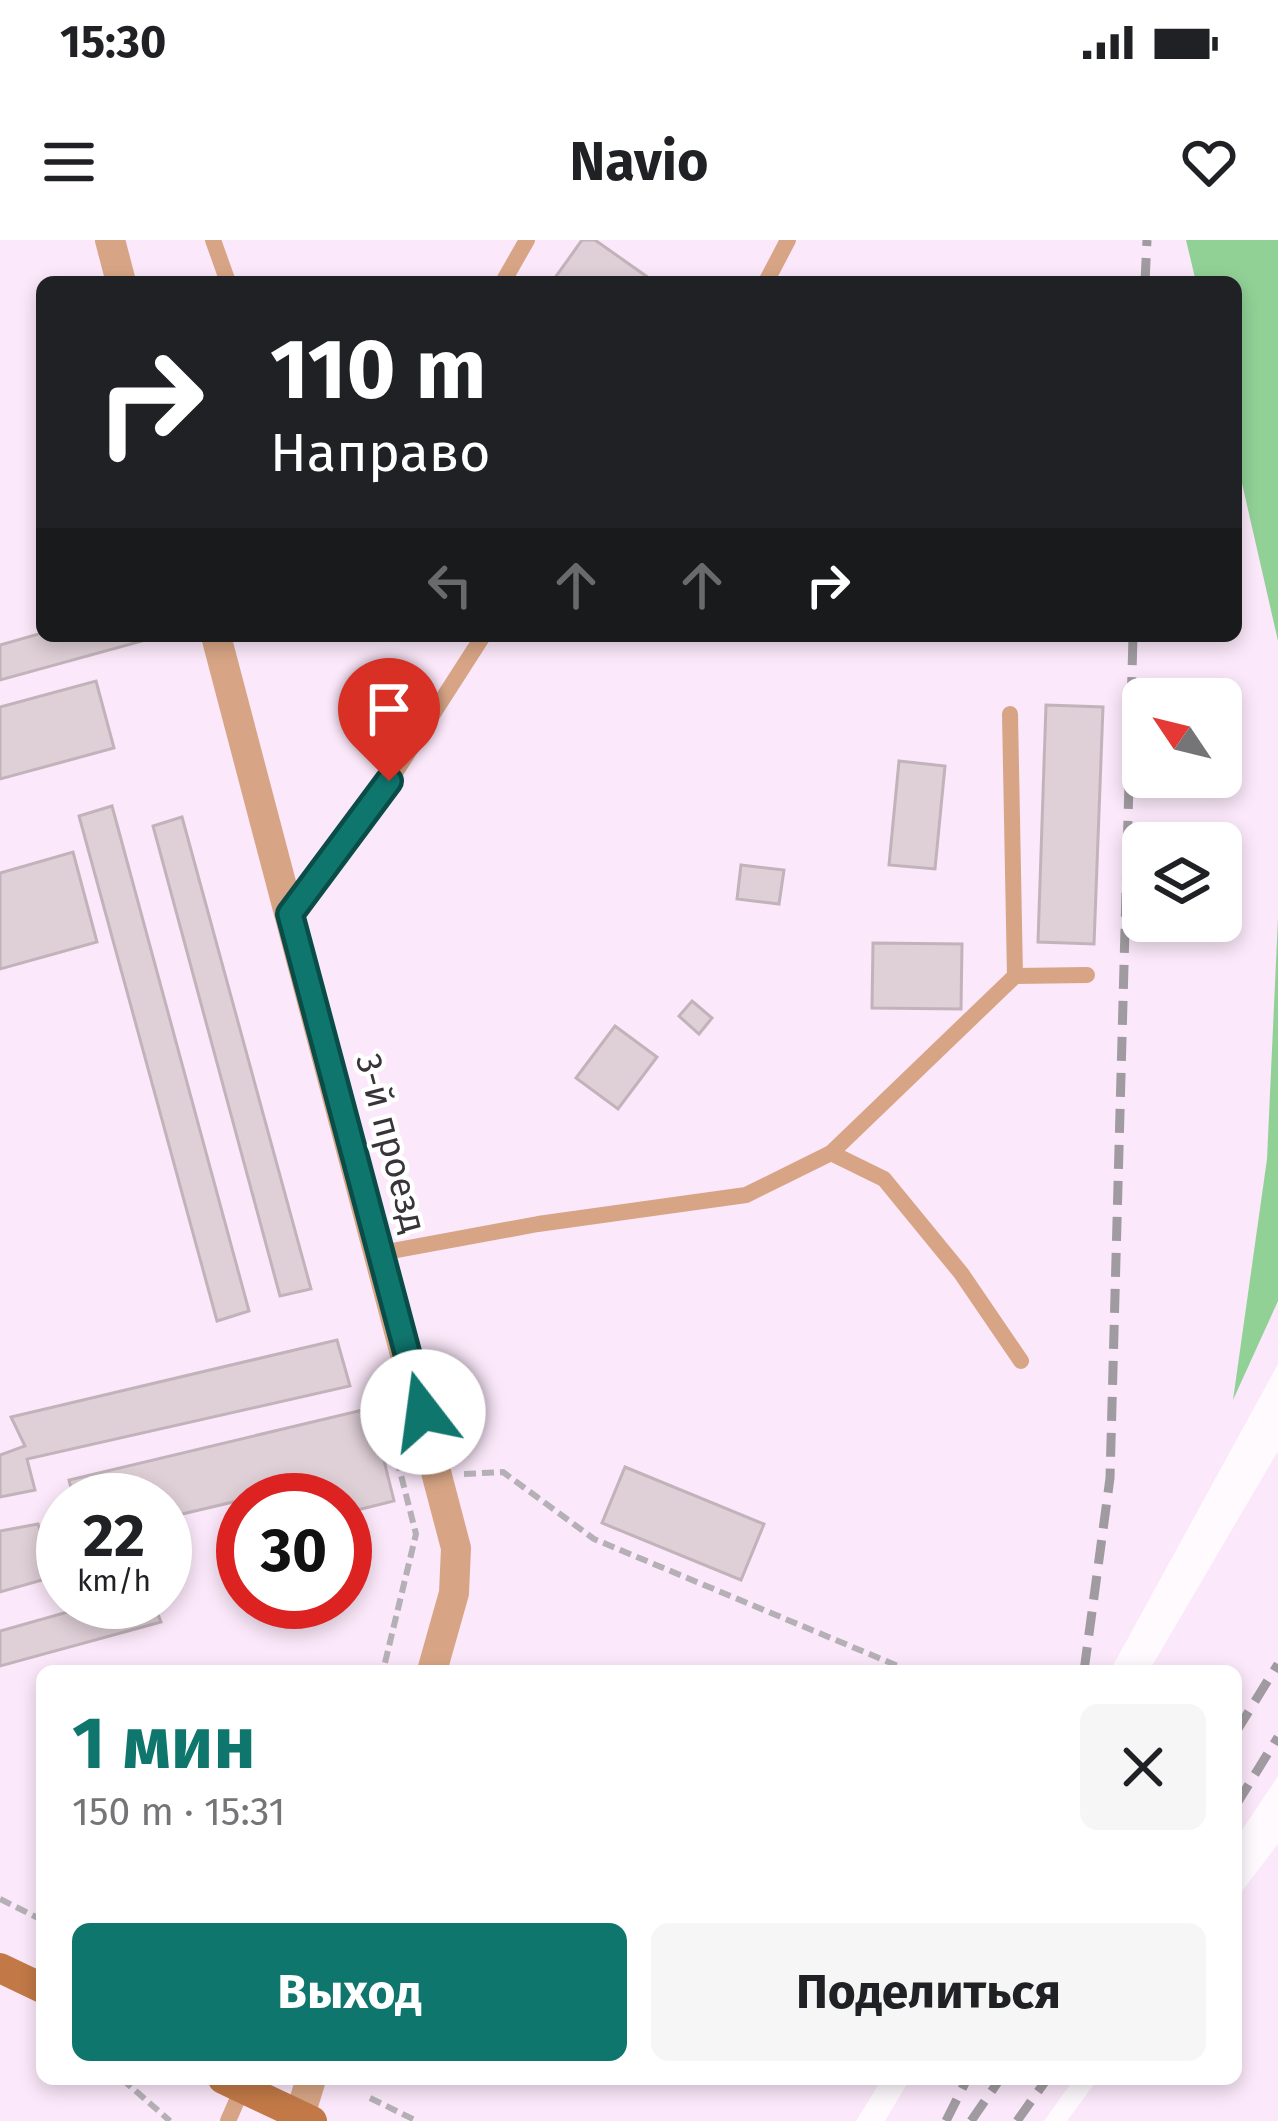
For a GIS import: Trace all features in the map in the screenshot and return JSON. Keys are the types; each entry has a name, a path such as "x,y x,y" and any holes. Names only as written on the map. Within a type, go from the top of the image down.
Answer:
{"street":[{"path":"110,240 120,276"},
{"name":"3-й проезд","path":"218,642 456,1548 454,1593 434,1665"},
{"path":"0,1968 36,1985"},
{"path":"234,2085 306,2118 310,2085"}],"lane":[{"path":"213,240 225,276"},
{"path":"506,276 527,240"},
{"path":"769,276 788,240"},
{"path":"290,914 366,818 479,642"},
{"path":"1010,714 1015,976"},
{"path":"381,1253 538,1224 746,1196 831,1153 1015,976 1087,974"},
{"path":"831,1153 884,1179 961,1273 1021,1360"},
{"path":"228,2121 232,2085"}],"path":[{"path":"379,1389 416,1534 384,1665"},
{"path":"440,1475 503,1472 594,1539 896,1665"},
{"path":"0,1899 36,1917"},
{"path":"129,2085 170,2121"},
{"path":"370,2098 417,2121"}],"shaded area":[{"path":"0,240 105,240 114,276 36,276 36,642 1242,642 1242,276 117,276 107,240 1278,240 1278,1364 1113,1665 36,1665 36,2085 878,2085 856,2121 0,2121"},
{"path":"1278,1451 1278,1776 1242,1830 1242,1665 1153,1665"},
{"path":"1278,1844 1278,2121 1067,2121 1094,2085 1242,2085 1242,1891"},
{"path":"906,2085 1070,2085 1044,2121 885,2121"}],"green space":[{"path":"1186,240 1278,240 1278,641 1242,483 1242,276 1195,276"},
{"path":"1278,918 1278,1301 1233,1400 1267,1159"}],"building":[{"path":"582,240 595,240 646,276 556,276"},
{"path":"36,635 36,642 138,642 0,680 0,645"},
{"path":"96,681 114,748 0,779 0,707"},
{"path":"1046,705 1103,707 1094,944 1038,942"},
{"path":"899,761 945,766 935,869 889,865"},
{"path":"112,806 249,1311 217,1321 79,816"},
{"path":"182,817 311,1289 280,1296 153,826"},
{"path":"73,852 97,942 0,969 0,873"},
{"path":"741,865 784,870 779,904 737,899"},
{"path":"873,943 962,944 961,1009 872,1008"},
{"path":"692,1001 712,1018 699,1034 679,1016"},
{"path":"615,1026 657,1057 618,1109 576,1078"},
{"path":"337,1340 350,1386 27,1459 35,1490 0,1497 0,1455 25,1446 11,1417"},
{"path":"371,1408 394,1501 372,1506 372,1473 216,1473 216,1506 192,1512 192,1473 98,1473"},
{"path":"625,1467 764,1524 741,1580 602,1523"},
{"path":"36,1524 36,1582 0,1592 0,1531"},
{"path":"36,1621 36,1629 135,1629 0,1666 0,1631"}],"railway":[{"path":"1145,276 1147,240"},
{"path":"1085,1665 1110,1478 1133,642"},
{"path":"1242,1722 1278,1664"},
{"path":"1242,1795 1278,1737"},
{"path":"946,2121 964,2085"},
{"path":"971,2121 996,2085"},
{"path":"1017,2121 1043,2085"}],"route":[{"path":"389,781 366,818 290,914 423,1412"}]}
